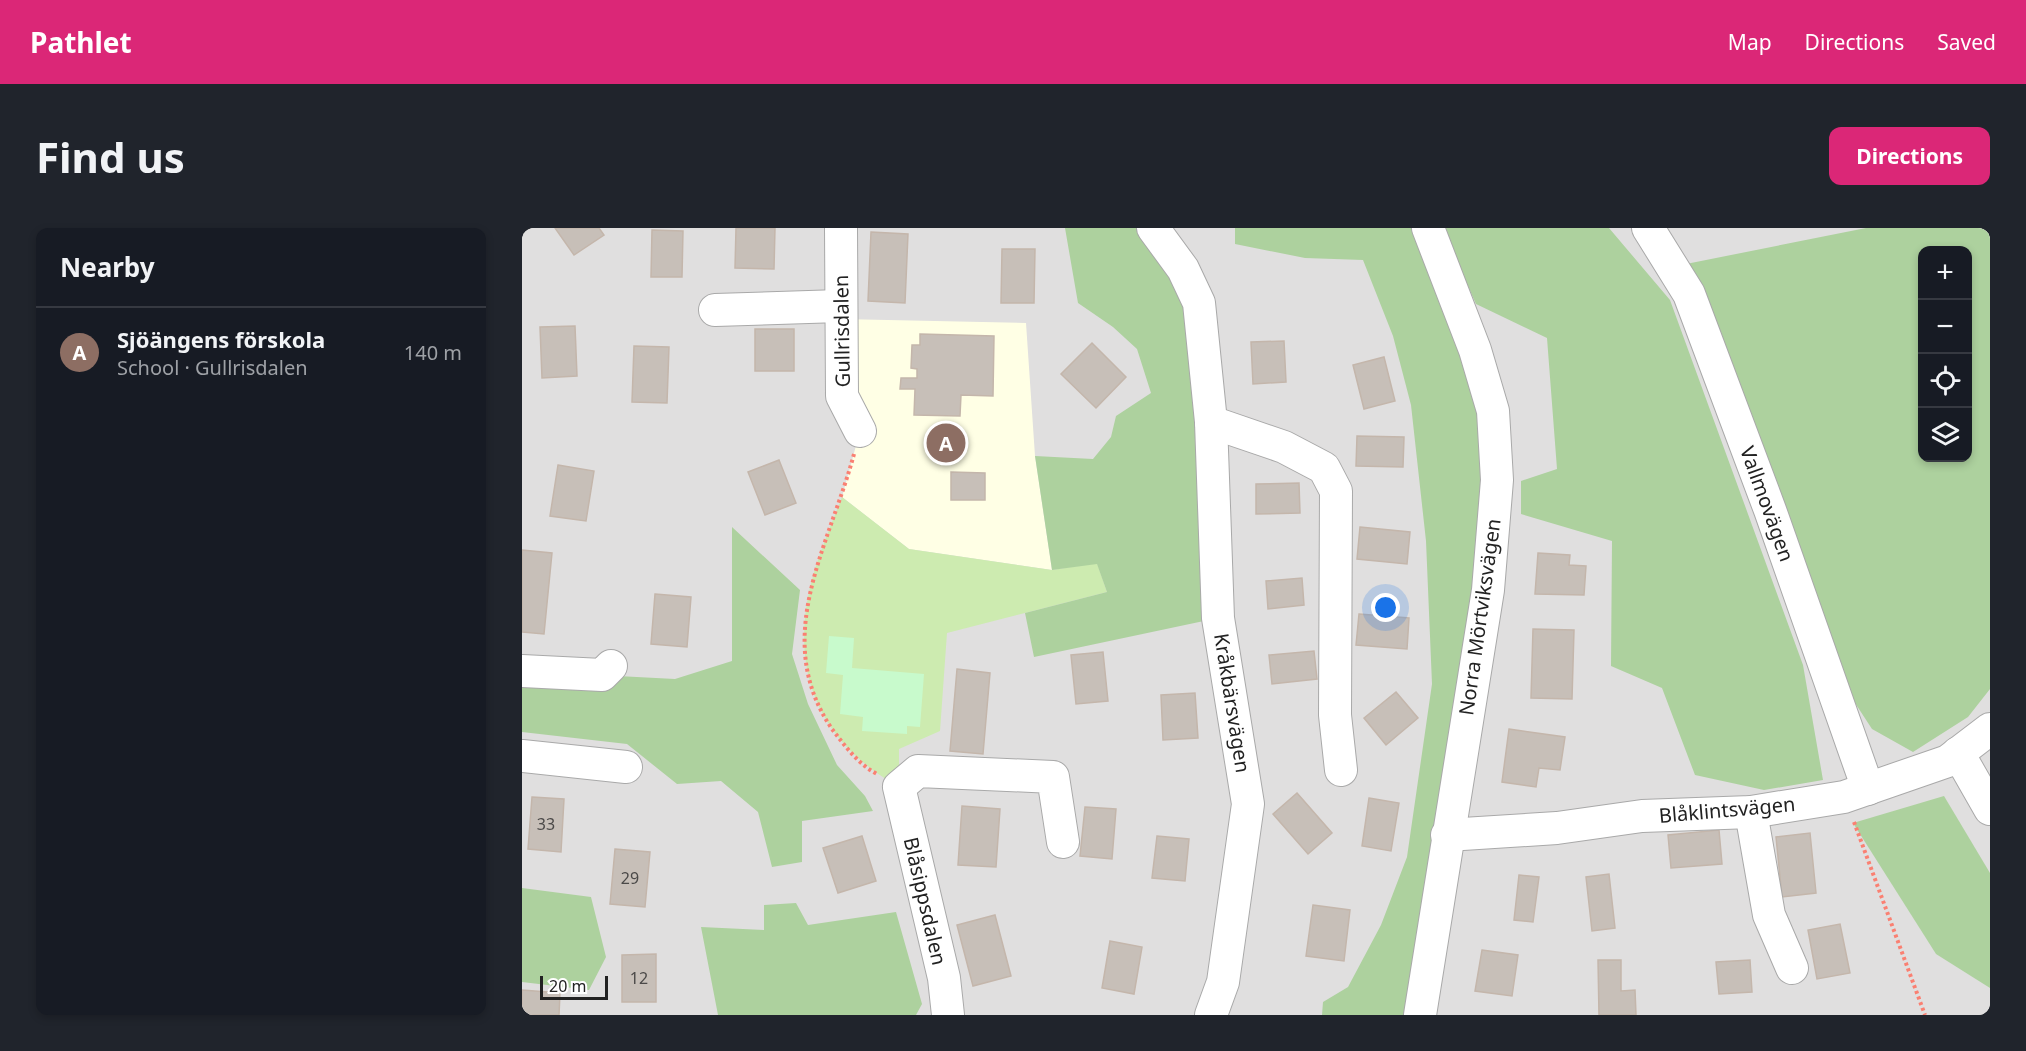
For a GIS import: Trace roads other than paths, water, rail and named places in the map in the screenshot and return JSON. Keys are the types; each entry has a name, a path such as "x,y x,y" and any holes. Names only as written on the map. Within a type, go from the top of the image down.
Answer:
{"street":[{"name":"Gullrisdalen","path":"841,228 842,396 860,431"},
{"name":"Kråkbärsvägen","path":"1152,228 1183,269 1200,303 1211,422 1218,618 1248,804 1223,982 1211,1015"},
{"name":"Norra Mörtviksvägen","path":"1420,1015 1488,590 1497,480 1493,411 1475,350 1428,228"},
{"name":"Vallmovägen","path":"1648,228 1689,294 1770,510 1856,793"},
{"path":"715,310 840,306"},
{"path":"1211,422 1284,447 1324,468 1336,491 1335,715 1341,770"},
{"path":"522,671 602,675 611,666"},
{"name":"Blåklintsvägen","path":"1447,835 1557,828 1642,816 1751,812 1856,793 1947,761 1990,729"},
{"path":"1958,753 1990,809"},
{"path":"522,756 626,767"},
{"name":"Blåsippsdalen","path":"948,1015 944,978 899,787 918,771 1053,777 1063,842"},
{"path":"1751,812 1769,915 1792,968"},
{"name":"Kråkbärsvägen","path":"1223,982 1230,1015"}],"place":[{"name":"Sjöängens förskola","path":"946,443"}]}
